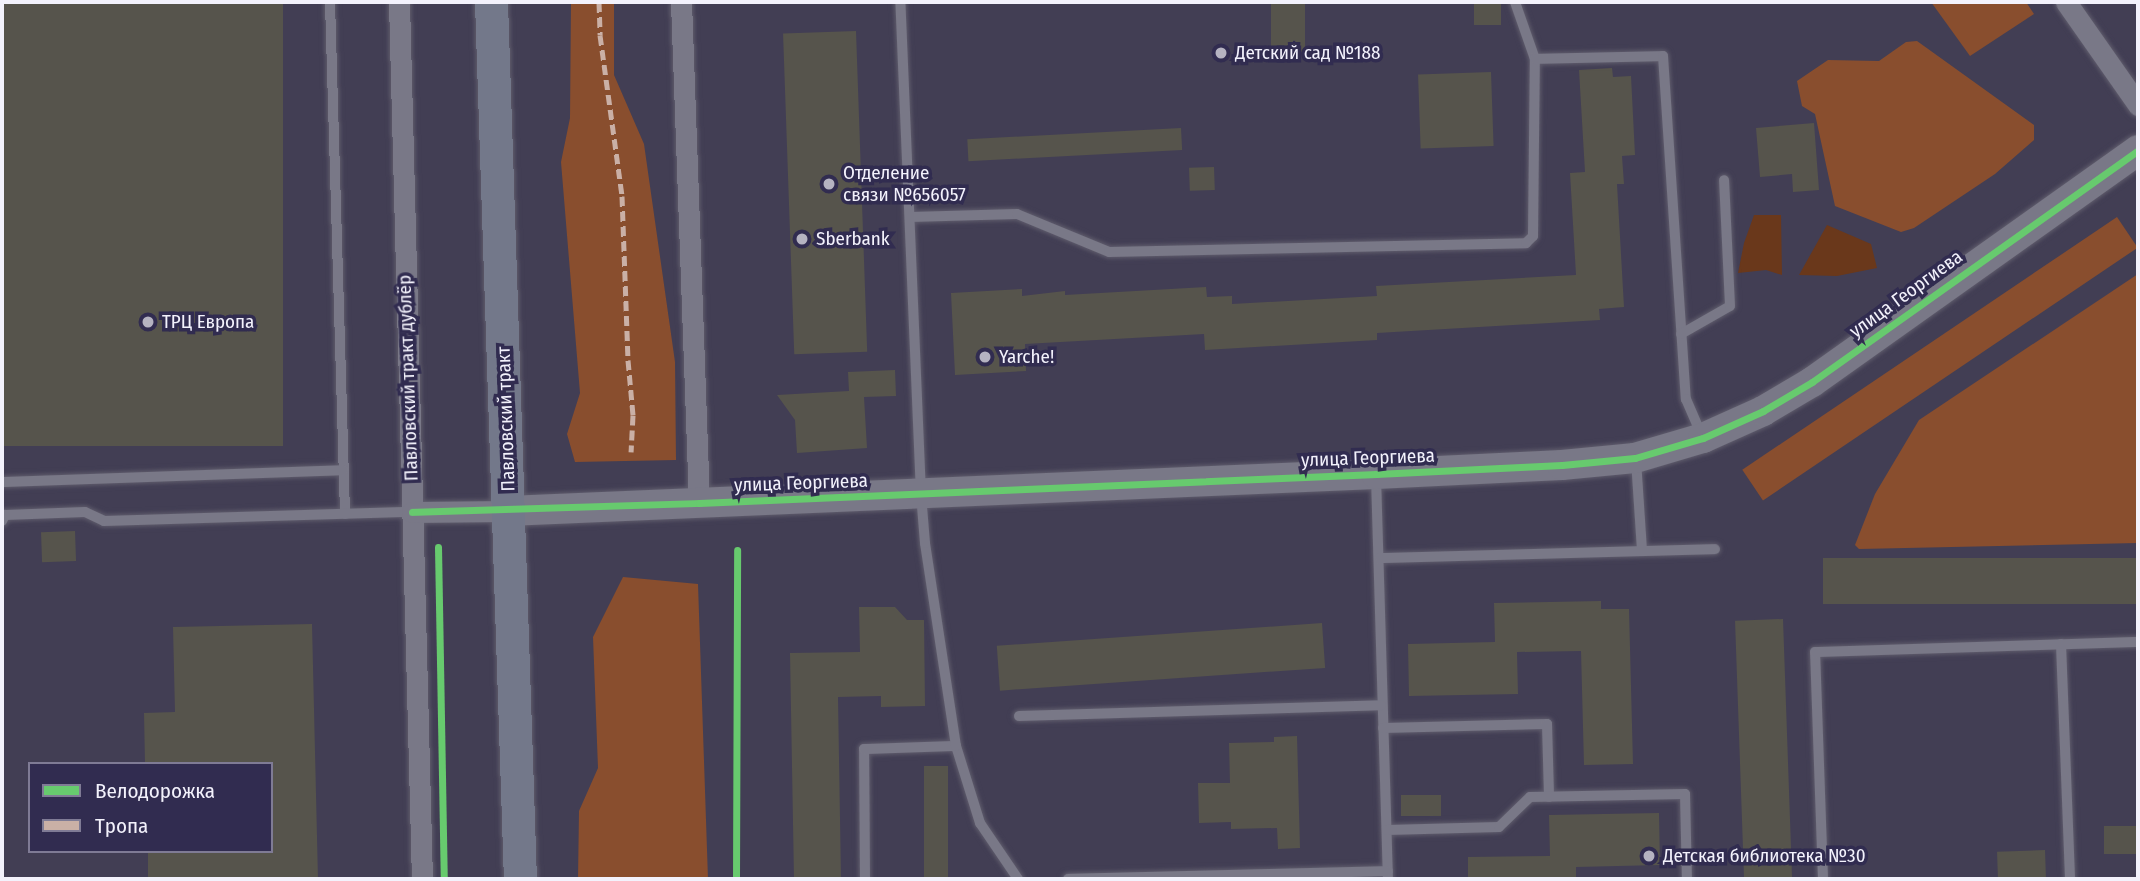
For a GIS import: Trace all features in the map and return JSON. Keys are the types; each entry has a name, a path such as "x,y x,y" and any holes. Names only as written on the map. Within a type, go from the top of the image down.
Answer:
{"main road":[{"name":"Павловский тракт","path":"491,2 520,879"}],"street":[{"name":"Павловский тракт дублёр","path":"399,2 422,879"},
{"path":"681,2 699,503"},
{"path":"2066,2 2138,105"},
{"name":"улица Георгиева","path":"508,511 1376,474 1562,465 1635,457 1703,438 1763,411 1812,382 2138,150"},
{"path":"412,512 508,511"}],"lane":[{"path":"330,2 345,514"},
{"path":"900,2 925,543 956,746 981,823 1018,879"},
{"path":"910,217 1017,214 1110,252 1526,243 1533,236 1535,59 1516,2"},
{"path":"1535,59 1662,56 1686,399 1703,438"},
{"path":"1681,334 1730,306 1724,180"},
{"path":"1635,457 1642,551"},
{"path":"2,482 344,470"},
{"path":"1068,879 1388,875 1376,474"},
{"path":"2,521 5,515 85,512 104,521 412,512"},
{"path":"1380,558 1715,549"},
{"path":"1823,879 1815,652 2138,642"},
{"path":"2062,644 2070,879"},
{"path":"1019,716 1381,705"},
{"path":"1383,728 1547,724 1549,797"},
{"path":"866,879 864,750 956,746"},
{"path":"1387,830 1499,827 1530,797 1685,794 1687,879"}],"shaded area":[{"path":"571,2 614,2 614,75 644,144 675,362 676,460 575,462 567,434 580,393 561,162 570,118"},
{"path":"1931,2 2026,2 2034,14 1970,56"},
{"path":"1917,41 2034,125 2034,140 1995,174 1914,228 1901,232 1835,206 1815,114 1802,106 1797,81 1828,60 1879,61 1906,42"},
{"path":"1754,215 1781,215 1782,275 1766,270 1738,273 1744,243"},
{"path":"2117,217 2138,248 1763,500 1742,470"},
{"path":"1827,225 1871,244 1877,268 1837,276 1799,275"},
{"path":"2138,274 2138,543 1859,549 1855,545 1875,494 1919,420"},
{"path":"623,577 698,584 708,879 578,879 579,811 598,768 593,637"}],"building":[{"name":"ТРЦ Европа","path":"2,2 283,2 283,446 2,446"},
{"path":"1271,2 1305,2 1305,52 1271,52"},
{"path":"1474,2 1501,2 1501,25 1474,25"},
{"path":"856,31 867,352 794,354 783,34"},
{"path":"1612,68 1613,77 1631,76 1635,155 1622,156 1624,184 1617,184 1624,307 1599,309 1600,320 1377,333 1377,340 1205,350 1204,334 1025,344 1026,371 955,375 951,293 1022,289 1022,296 1065,291 1065,295 1206,287 1207,297 1232,296 1232,304 1377,296 1376,286 1576,275 1570,173 1585,172 1579,70"},
{"path":"1491,72 1494,146 1421,149 1418,75"},
{"path":"1814,123 1819,190 1793,192 1792,174 1760,177 1756,128"},
{"path":"1181,128 1182,150 968,161 967,139"},
{"path":"1214,167 1215,190 1190,191 1189,168"},
{"path":"895,370 896,396 864,397 867,448 797,453 795,420 777,395 849,391 848,372"},
{"path":"75,531 76,561 42,562 41,532"},
{"path":"1823,558 2138,558 2138,604 1823,604"},
{"path":"1601,601 1601,609 1629,609 1633,764 1584,765 1581,651 1517,652 1518,694 1409,696 1408,644 1495,642 1494,603"},
{"path":"859,607 895,607 907,620 924,620 925,706 881,707 881,696 838,697 841,879 794,879 790,653 860,652"},
{"path":"1783,619 1792,879 1744,879 1735,621"},
{"path":"1322,623 1325,668 1000,691 997,646"},
{"path":"312,624 318,879 148,879 148,853 273,853 273,762 145,762 144,713 175,712 173,627"},
{"path":"1297,736 1300,848 1278,849 1277,828 1231,829 1231,822 1199,823 1198,783 1230,783 1229,743 1274,742 1274,737"},
{"path":"924,766 948,766 948,879 924,879"},
{"path":"1401,795 1441,795 1441,816 1401,816"},
{"path":"1659,813 1660,865 1576,867 1576,879 1468,879 1468,857 1550,856 1549,815"},
{"path":"2104,826 2138,826 2138,854 2104,854"},
{"path":"2045,850 2046,879 1998,879 1997,852"}],"marked path":[{"path":"599,2 600,35 622,196 628,360 633,415 631,452"}],"cycle path":[{"path":"412,512 699,503 1376,474 1562,465 1635,458 1703,438 1763,411 1812,382 2138,150"},
{"path":"438,547 444,879"},
{"path":"736,879 737,550"}],"place":[{"name":"Детский сад №188","path":"1221,53"},
{"name":"Отделение связи №656057","path":"829,184"},
{"name":"Sberbank","path":"802,239"},
{"name":"ТРЦ Европа","path":"148,322"},
{"name":"Yarche!","path":"985,357"},
{"name":"Детская библиотека №30","path":"1649,856"}]}
